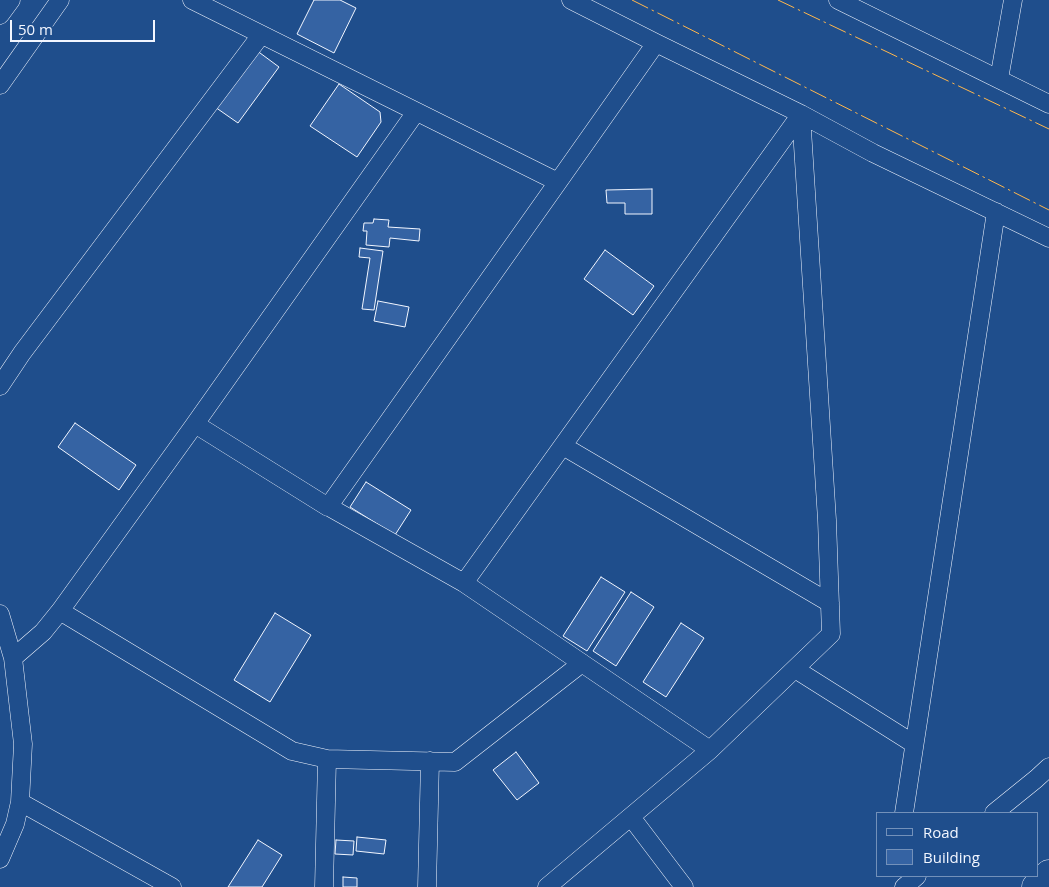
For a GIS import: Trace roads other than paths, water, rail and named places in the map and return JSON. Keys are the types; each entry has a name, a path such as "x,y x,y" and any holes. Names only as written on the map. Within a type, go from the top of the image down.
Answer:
{"highway":[{"path":"1036,887 1049,874"}],"street":[{"path":"0,15 10,0"},
{"path":"0,85 60,0"},
{"path":"192,0 558,182"},
{"path":"571,0 801,114 873,153 1049,238"},
{"path":"838,0 1049,104"},
{"path":"999,79 1013,0"},
{"path":"0,386 34,337 261,35"},
{"path":"325,505 656,43"},
{"path":"14,658 43,632 60,611 416,112"},
{"path":"464,583 801,114"},
{"path":"547,887 710,750 831,634 827,520 801,114"},
{"path":"904,812 996,212"},
{"path":"195,424 325,505 464,583 710,750"},
{"path":"563,446 830,603"},
{"path":"60,611 292,751 327,758 455,762 582,663"},
{"path":"0,614 14,658 23,744 20,802 15,824 0,858"},
{"path":"795,668 914,744"},
{"path":"324,887 327,758"},
{"path":"427,887 430,761"},
{"path":"995,812 1049,766"},
{"path":"20,802 172,887"},
{"path":"630,816 684,887"},
{"path":"904,887 917,877"}]}
